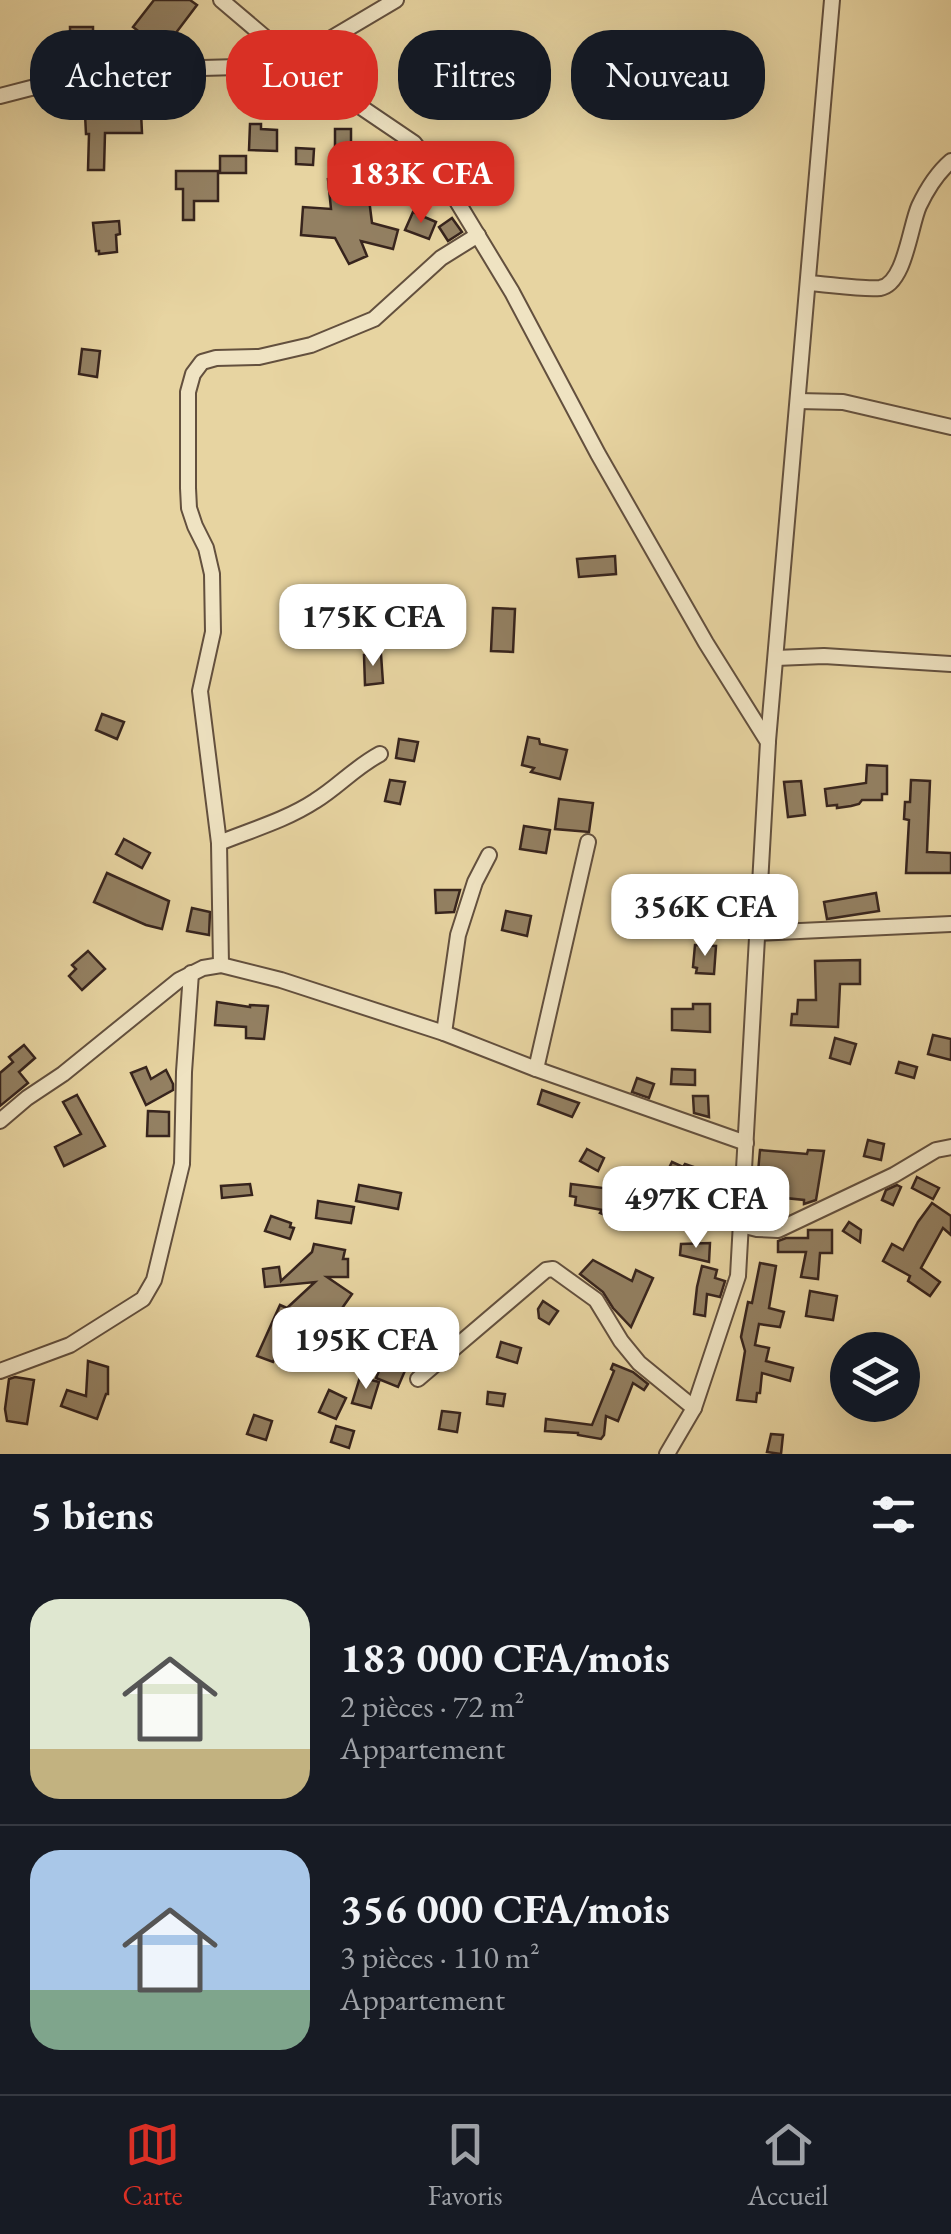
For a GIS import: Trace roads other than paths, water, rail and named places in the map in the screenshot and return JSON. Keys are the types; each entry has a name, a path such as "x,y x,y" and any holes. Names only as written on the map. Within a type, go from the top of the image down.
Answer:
{"street":[{"path":"221,0 258,30"},
{"path":"345,30 396,0"},
{"path":"667,1454 694,1408 738,1276 768,742 832,0"},
{"path":"0,96 107,78 226,67"},
{"path":"378,118 414,143 449,188 512,292 598,454 706,643 768,742"},
{"path":"808,283 880,288 892,283 928,188 951,160"},
{"path":"221,965 219,843 200,691 213,632 212,574 189,508 188,488 188,392 193,374 202,362 259,357 311,344 374,319 441,258 478,235"},
{"path":"798,401 842,402 951,427"},
{"path":"776,658 824,656 951,664"},
{"path":"219,843 316,801 361,764 380,754"},
{"path":"536,1069 588,842"},
{"path":"444,1033 458,934 488,856"},
{"path":"758,933 951,924"},
{"path":"0,1122 191,972 221,965 281,980 444,1033 746,1143"},
{"path":"0,1371 70,1345 144,1299 154,1280 182,1164 191,972"},
{"path":"740,1225 778,1230 951,1146"},
{"path":"418,1379 546,1270 553,1269 596,1300 621,1342 640,1363 694,1408"}]}
